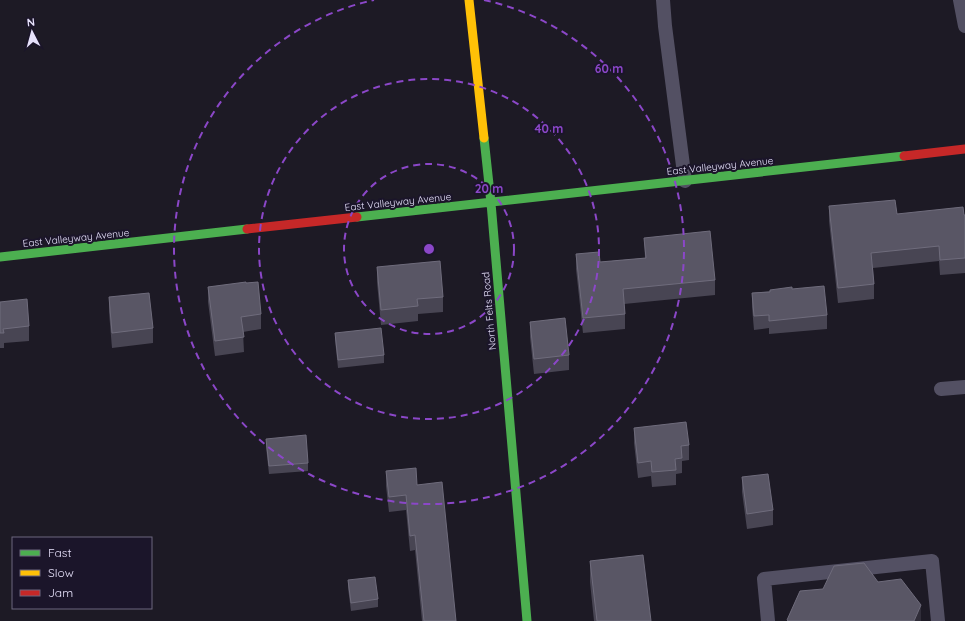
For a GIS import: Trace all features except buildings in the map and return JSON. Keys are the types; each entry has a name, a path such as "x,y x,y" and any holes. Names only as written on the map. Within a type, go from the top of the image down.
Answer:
{"street":[{"name":"North Felts Road","path":"469,0 491,203 527,621"},
{"name":"East Valleyway Avenue","path":"0,257 965,149"}],"lane":[{"path":"663,0 685,181"},
{"path":"960,0 965,26"},
{"path":"941,389 965,386"},
{"path":"768,621 764,579 932,561 938,621"}],"traffic: fast":[{"path":"484,138 491,203 527,621"},
{"path":"357,217 904,156"},
{"path":"0,257 247,229"}],"traffic: slow":[{"path":"469,0 484,138"}],"traffic: jam":[{"path":"904,156 965,149"},
{"path":"247,229 357,217"}]}
